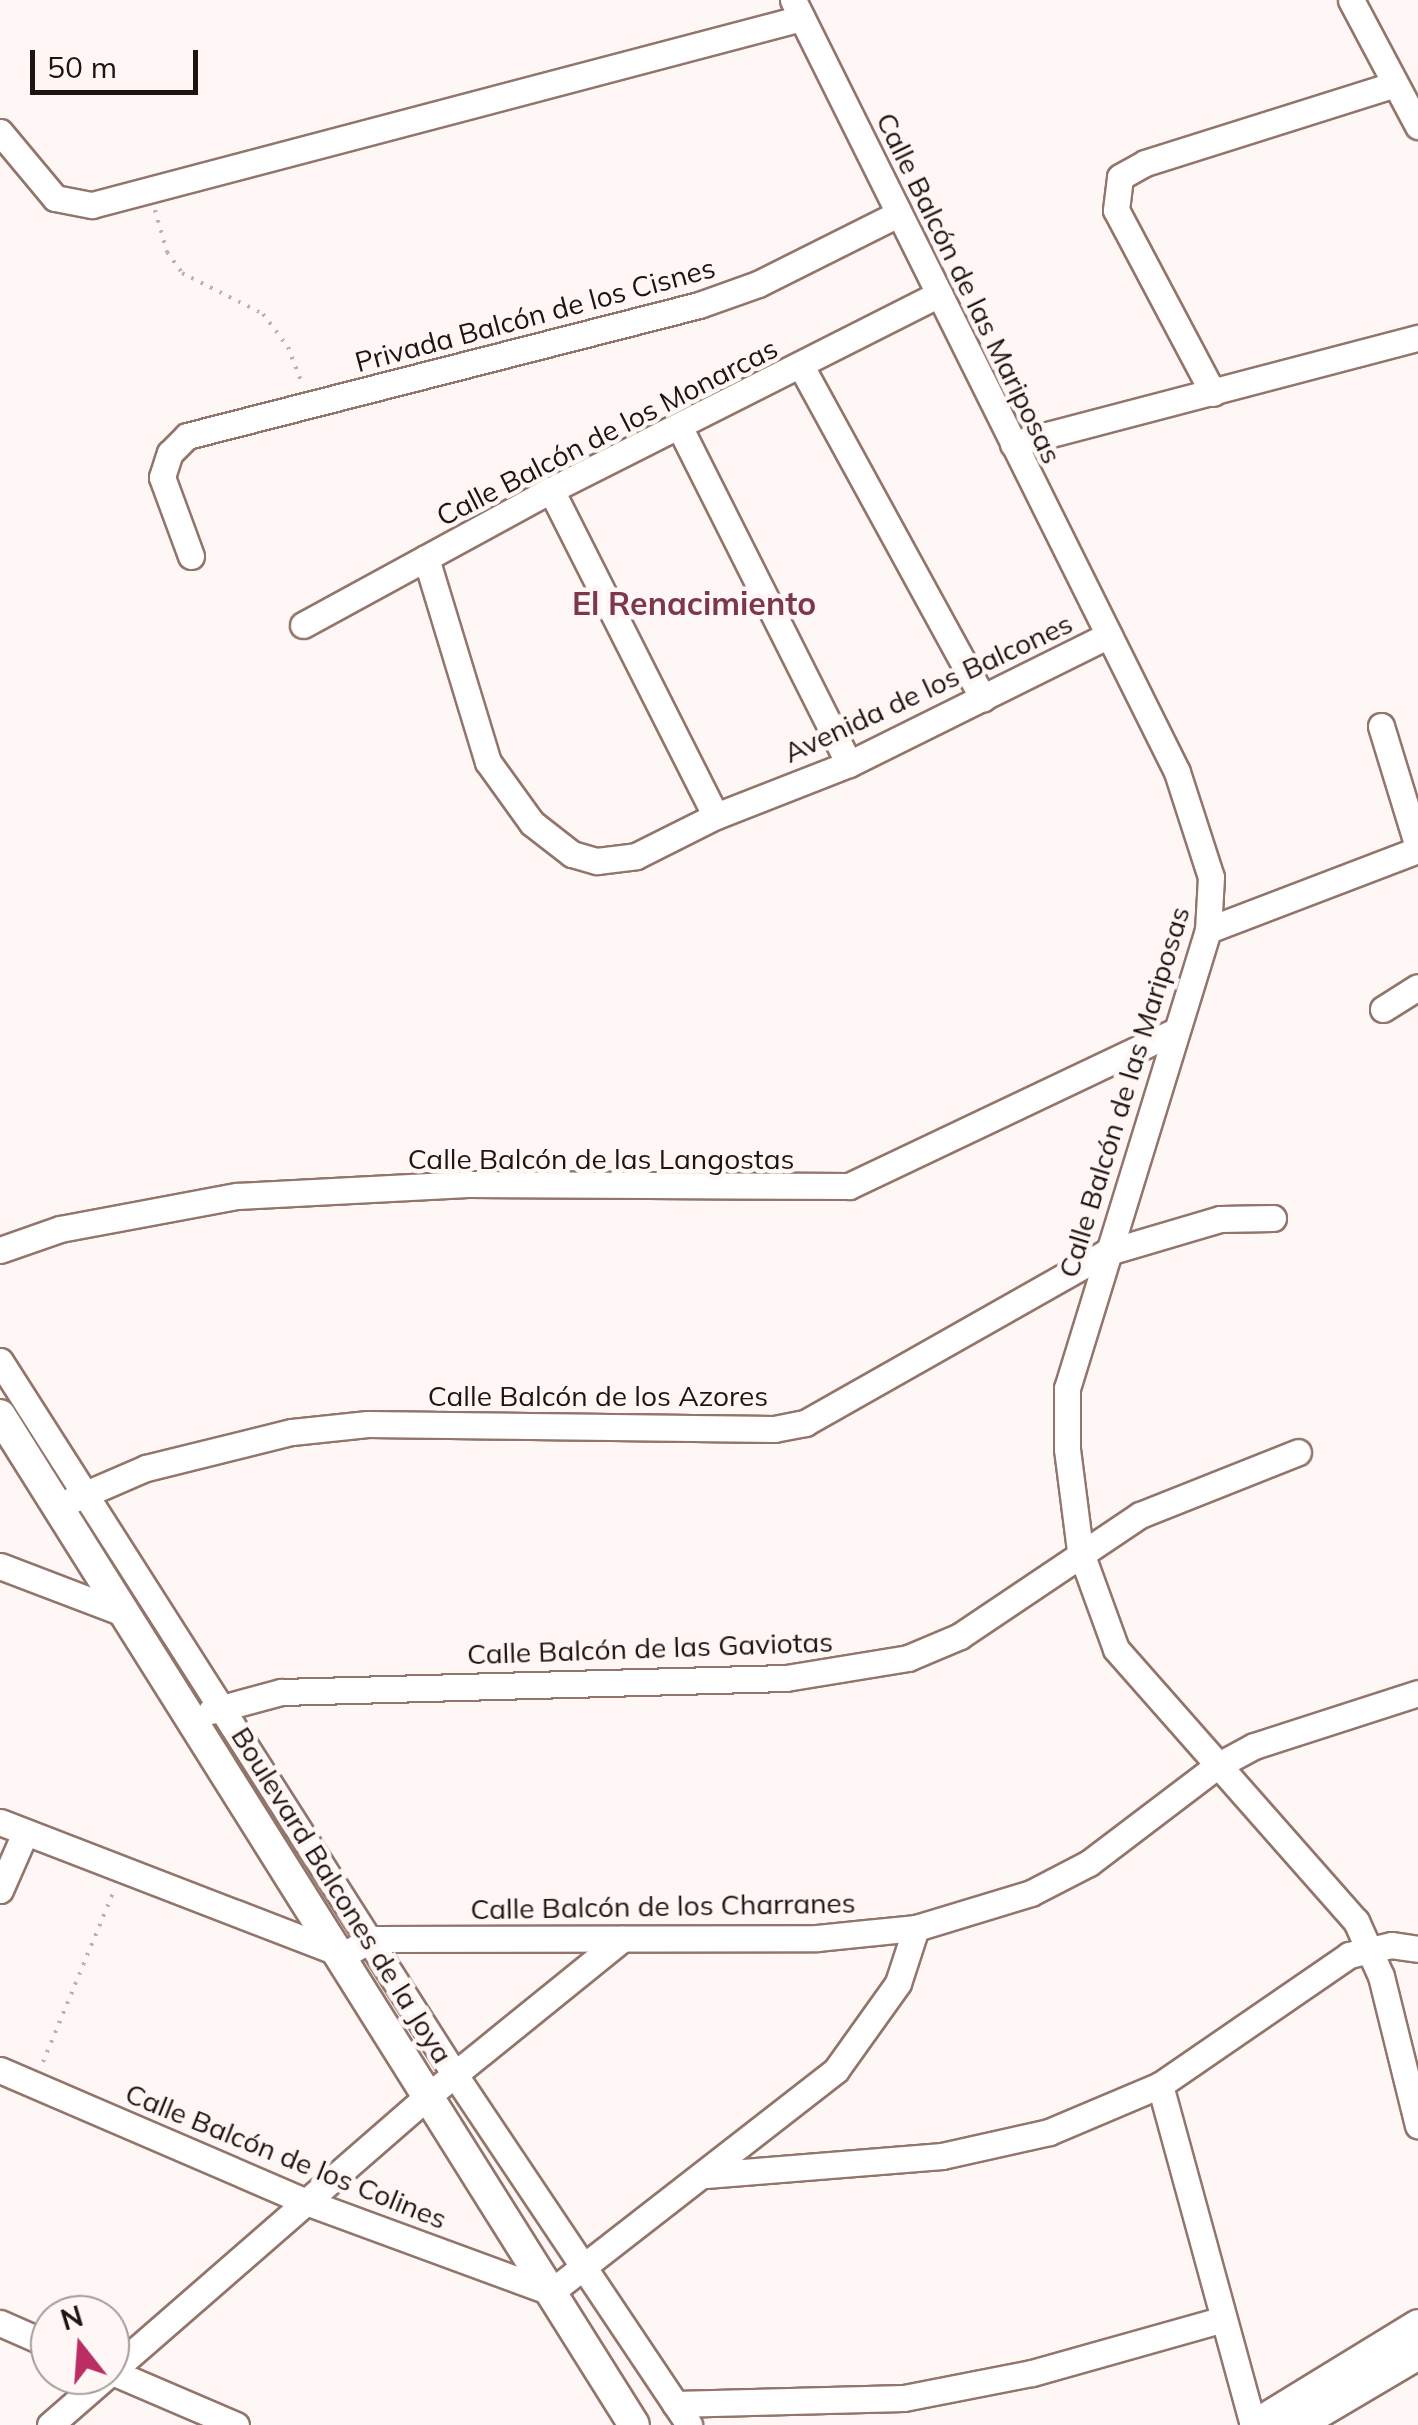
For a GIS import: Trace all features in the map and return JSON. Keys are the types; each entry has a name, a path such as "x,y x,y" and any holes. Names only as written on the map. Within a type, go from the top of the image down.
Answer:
{"street":[{"path":"1351,0 1392,86 1418,126"},
{"path":"0,132 40,186 65,204 80,204 150,191 798,9"},
{"name":"Calle Balcón de las Mariposas","path":"798,9 1189,798 1211,876 1208,930 1105,1253 1066,1401 1080,1550 1116,1649 1356,1921 1370,1947 1418,2126"},
{"path":"1213,393 1116,210 1120,177 1145,162 1392,86"},
{"name":"Privada Balcón de los Cisnes","path":"191,556 162,477 176,444 200,431 700,305 758,284 898,214"},
{"name":"Calle Balcón de los Monarcas","path":"303,626 551,490 939,294"},
{"path":"1013,444 1418,338"},
{"path":"800,366 983,698"},
{"path":"680,428 849,764"},
{"path":"551,490 716,816"},
{"name":"Avenida de los Balcones","path":"426,558 476,732 510,798 532,824 572,854 615,861 667,844 716,816 849,764 1109,635"},
{"path":"1208,930 1418,849 1381,726"},
{"path":"1383,1009 1418,987"},
{"name":"Calle Balcón de las Langostas","path":"0,1250 60,1229 237,1196 468,1184 849,1186 1174,1032"},
{"name":"Calle Balcón de los Azores","path":"58,1506 146,1468 292,1432 349,1426 774,1428 805,1422 1105,1253 1220,1219 1273,1218"},
{"name":"Boulevard Balcones de la Joya","path":"0,1361 455,2075 682,2415"},
{"name":"Boulevard Balcones de la Joya","path":"0,1415 344,1956 634,2425"},
{"name":"Calle Balcón de las Gaviotas","path":"192,1717 280,1692 846,1672 908,1658 960,1636 1080,1550 1140,1515 1298,1452"},
{"path":"0,1566 126,1614"},
{"name":"Calle Balcón de los Charranes","path":"371,1939 817,1938 916,1928 1030,1893 1089,1863 1217,1766 1254,1746 1412,1701"},
{"path":"0,1822 344,1956 371,1939"},
{"path":"0,1890 25,1833"},
{"path":"551,2292 587,2268 836,2070 898,1983 916,1928"},
{"path":"130,2357 428,2096 622,1939"},
{"path":"706,2175 1002,2146 1160,2084 1324,1969 1370,1947 1418,1948"},
{"name":"Calle Balcón de los Colines","path":"0,2070 309,2203 551,2292"},
{"path":"1160,2084 1221,2320 1254,2425 1418,2325"},
{"path":"682,2415 904,2398 1032,2373 1221,2320"},
{"path":"0,2323 30,2336"},
{"path":"1298,2425 1418,2354"},
{"path":"130,2380 236,2425"},
{"path":"50,2425 85,2395"}],"path":[{"path":"150,191 167,252 182,273 262,314 288,347 311,406"},
{"path":"34,2084 122,1872"}],"district":[{"name":"El Renacimiento","path":"694,603"}]}
